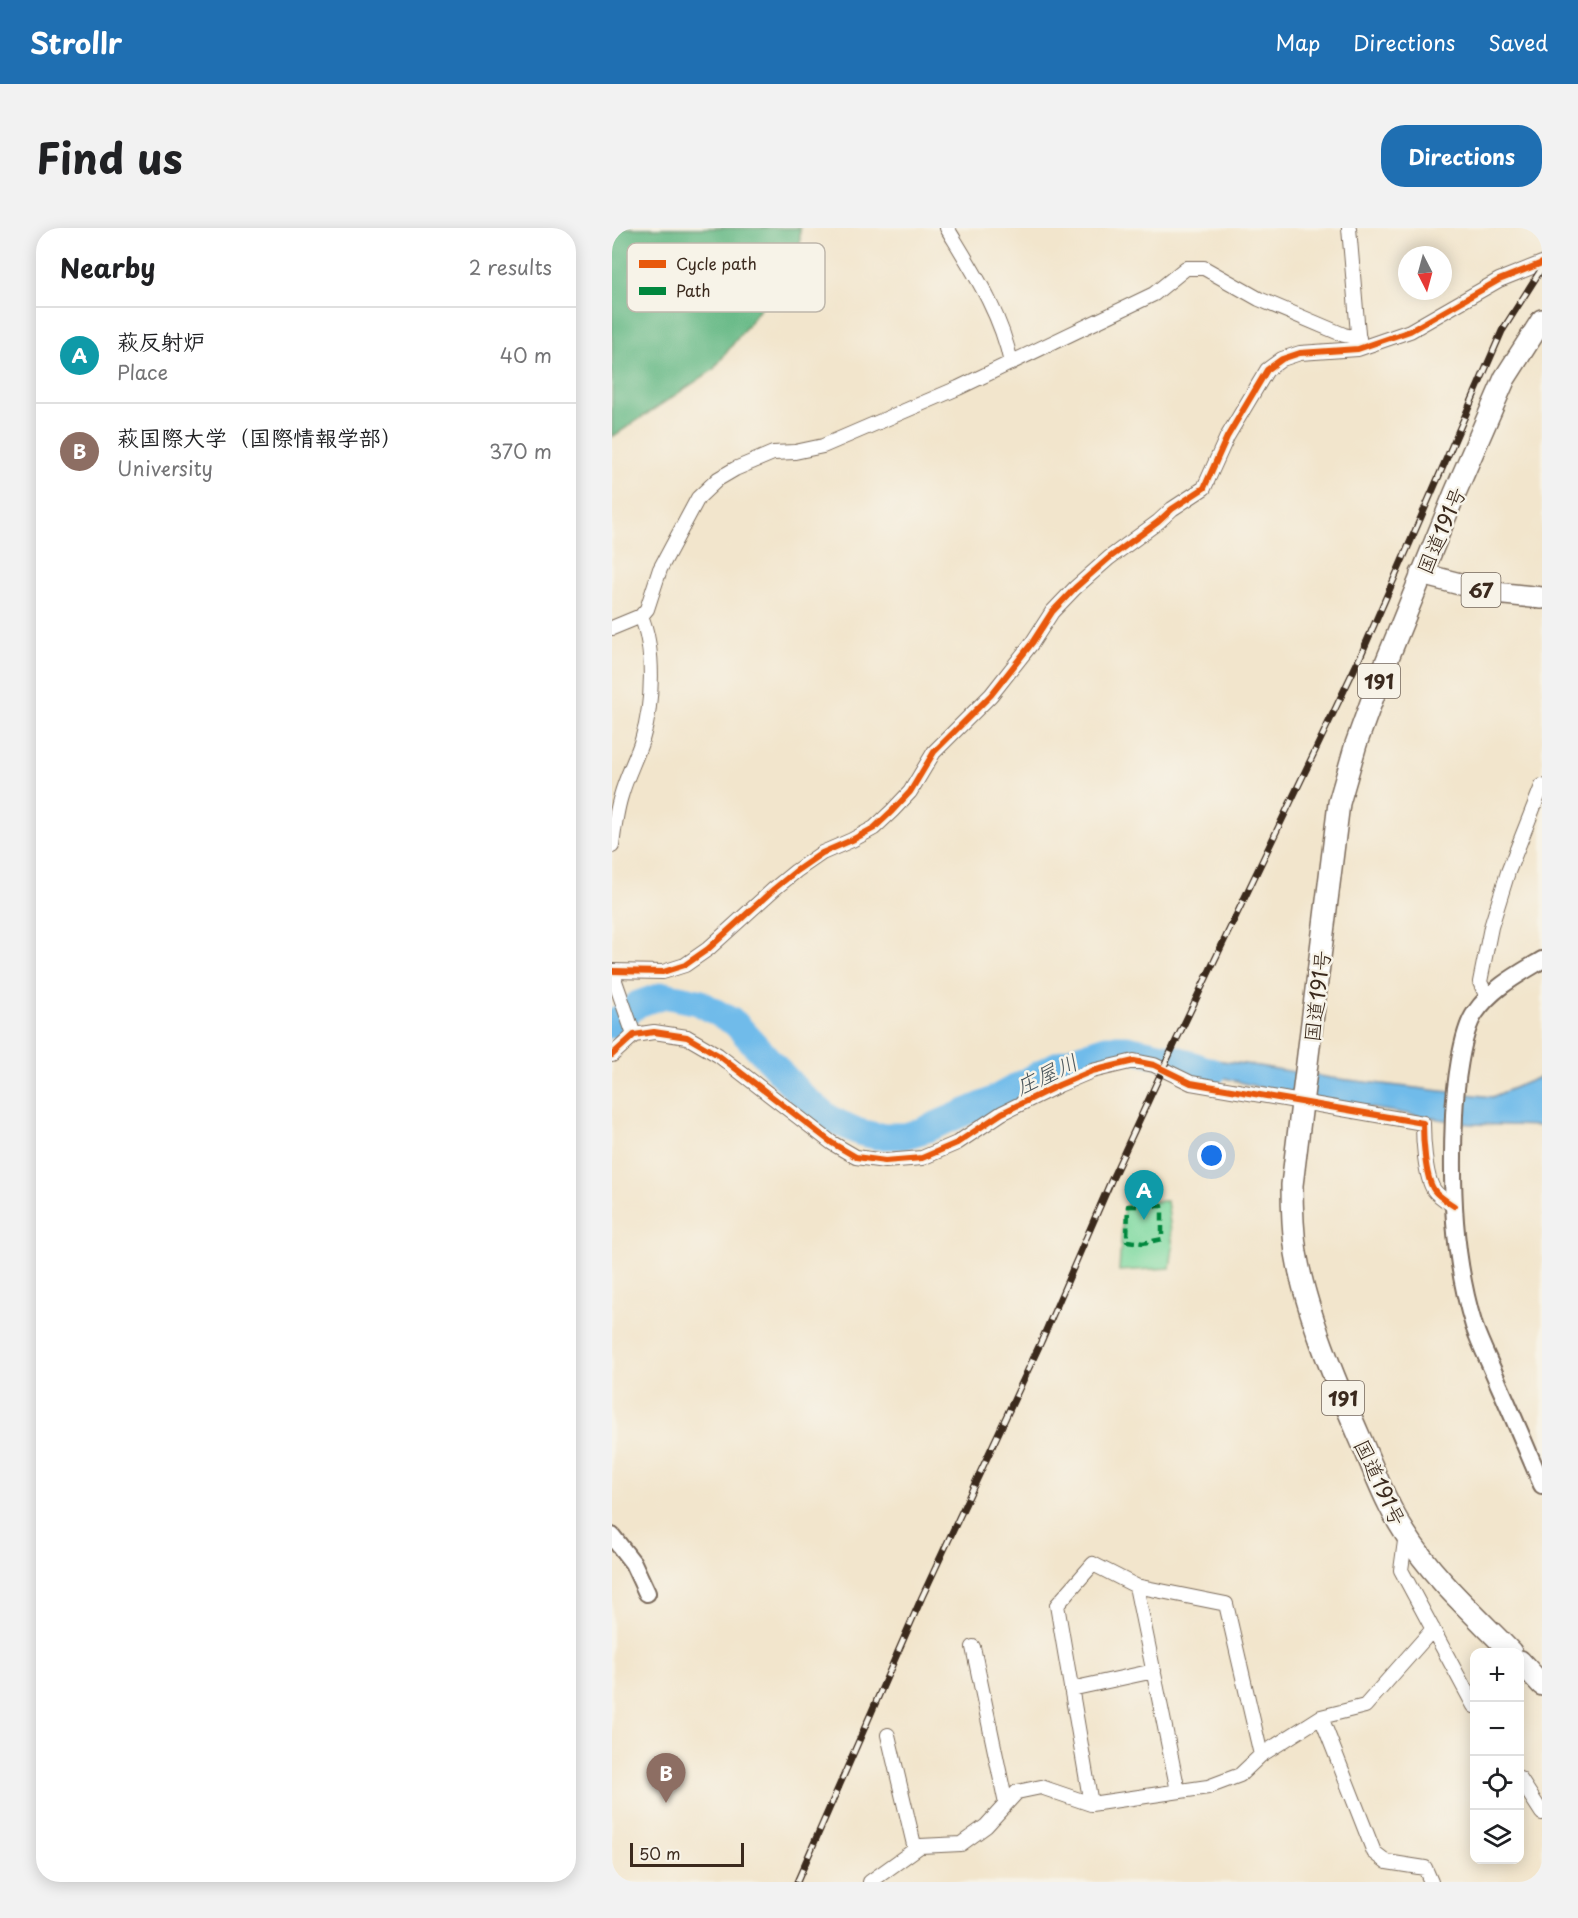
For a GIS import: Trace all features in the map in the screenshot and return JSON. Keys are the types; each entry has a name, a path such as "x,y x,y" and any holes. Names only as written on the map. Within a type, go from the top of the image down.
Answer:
{"main road":[{"name":"国道191号","path":"1506,1648 1440,1578 1406,1534 1384,1495 1321,1340 1304,1286 1296,1254 1292,1185 1339,803 1356,744 1421,574 1505,378 1542,320"},
{"name":"67","path":"1421,574 1495,593 1542,598"},
{"path":"1524,1665 1542,1685"}],"street":[{"path":"947,228 988,296 1006,338 1011,363"},
{"path":"1349,228 1359,343"},
{"path":"634,1035 613,972 663,972 685,965 708,949 796,871 822,853 874,828 910,792 934,752 991,695 1032,643 1052,612 1075,588 1172,509 1204,488 1227,436 1267,370 1282,359 1300,354 1410,332 1499,280 1542,263"},
{"path":"612,628 641,616 647,609 660,568 698,498 718,479 773,453 795,452 823,446 958,388 1154,294 1186,268 1204,268 1259,298 1359,343"},
{"path":"612,846 621,795 642,740 647,718 650,680 648,645 641,616"},
{"path":"1487,997 1480,982 1491,927 1508,872 1542,786"},
{"path":"1542,960 1506,981 1487,997 1473,1015 1466,1035 1455,1090 1452,1165 1461,1275 1475,1328 1542,1485"},
{"path":"612,1054 634,1035 654,1032 687,1037 726,1061 832,1143 856,1157 885,1161 922,1158 957,1143 1002,1113 1059,1085 1092,1071 1134,1061 1154,1065 1191,1083 1304,1100 1423,1123 1423,1142 1434,1191 1454,1206"},
{"path":"1406,1534 1401,1570 1471,1702"},
{"path":"612,1536 633,1563 647,1593"},
{"path":"1091,1804 1057,1605 1093,1564 1136,1586 1226,1604 1261,1755"},
{"path":"1136,1586 1178,1791"},
{"path":"870,1882 920,1846 961,1844 986,1826 1017,1792 1041,1787 1091,1804 1208,1787 1240,1775 1261,1755 1321,1718 1365,1706 1433,1629"},
{"path":"973,1647 1006,1804"},
{"path":"1071,1689 1154,1671"},
{"path":"1321,1718 1374,1852 1387,1862 1425,1868 1431,1882"},
{"path":"888,1735 915,1850"},
{"path":"1524,1785 1542,1813"}],"green space":[{"path":"612,228 800,228 800,243 627,243 627,312 758,312 713,370 612,437"},
{"path":"1167,1201 1173,1247 1170,1268 1119,1271 1123,1213 1128,1202"}],"water":[{"path":"1179,1055 1331,1078 1492,1097 1542,1076 1542,1126 1470,1124 1333,1102 1262,1088 1177,1065"}],"waterway":[{"name":"庄屋川","path":"612,1025 638,1004 664,995 698,1002 735,1023 802,1096 832,1120 859,1132 876,1136 905,1136 924,1130 987,1103 1056,1065 1106,1048 1127,1048 1176,1059 1213,1072"}],"railway":[{"path":"797,1882 922,1597 1041,1342 1111,1181 1361,655 1502,331 1542,268"}],"marked path":[{"path":"1128,1206 1162,1206 1162,1239 1143,1243 1127,1241 1128,1206"}],"cycle path":[{"path":"612,971 663,972 685,965 708,949 796,871 822,853 874,828 910,792 934,752 991,695 1032,643 1052,612 1075,588 1172,509 1204,488 1227,437 1267,370 1282,359 1300,353 1358,349 1410,331 1499,280 1542,263"},
{"path":"612,1055 634,1035 654,1032 687,1037 718,1055 832,1143 856,1157 885,1161 922,1158 957,1143 1002,1113 1059,1085 1092,1071 1134,1061 1154,1065 1191,1083 1423,1123 1428,1176 1434,1190 1454,1206"}],"place":[{"name":"萩反射炉","path":"1144,1220"},
{"name":"萩国際大学（国際情報学部）","path":"666,1803"}]}
